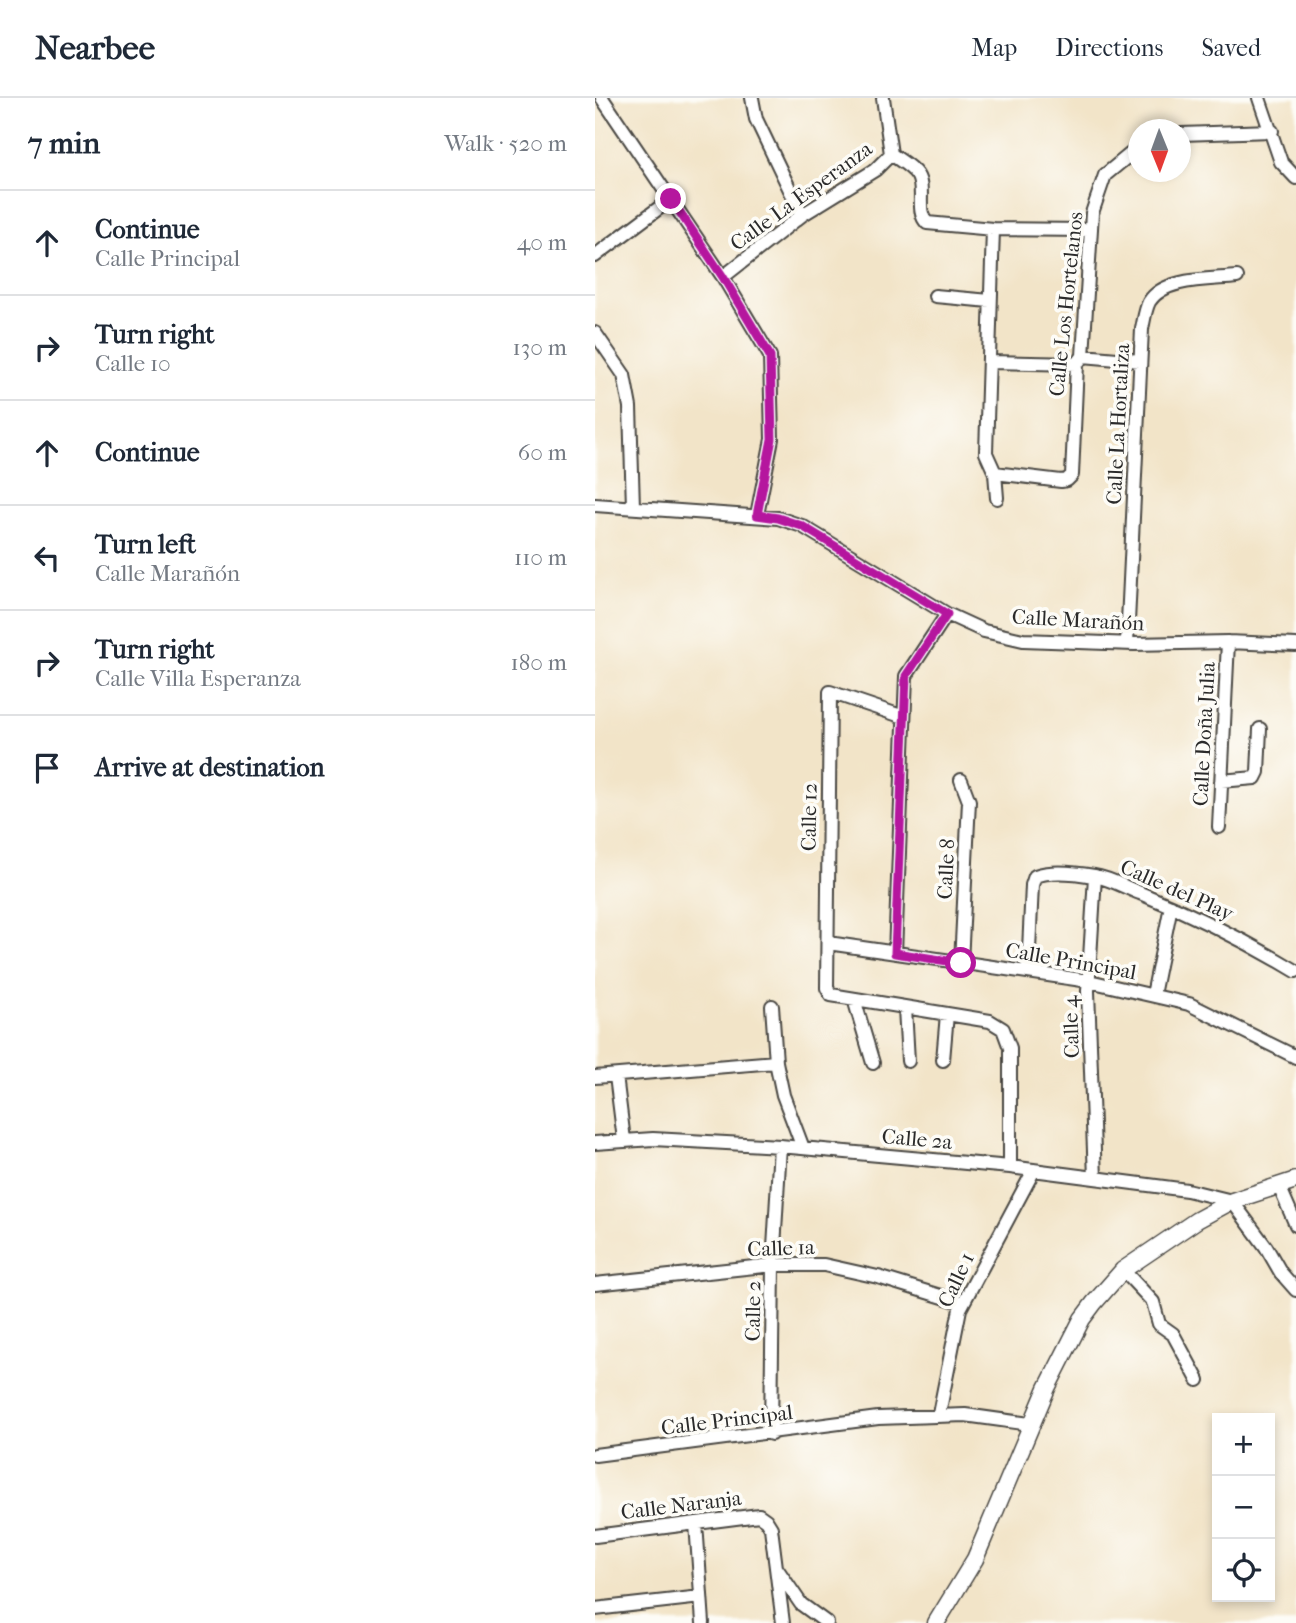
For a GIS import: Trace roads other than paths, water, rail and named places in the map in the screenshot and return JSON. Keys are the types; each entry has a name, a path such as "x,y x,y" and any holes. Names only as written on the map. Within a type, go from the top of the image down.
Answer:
{"main road":[{"path":"936,1623 975,1559 1030,1424 1082,1319 1123,1270 1197,1220 1233,1201 1296,1180"}],"street":[{"path":"752,98 756,119 802,215"},
{"name":"Calle La Esperanza","path":"723,277 802,215 875,170 891,154 883,98"},
{"path":"1259,98 1280,162 1296,178"},
{"path":"608,100 723,277 770,356 772,439 757,515"},
{"path":"1191,134 1272,131"},
{"path":"891,154 917,175 923,216 927,223 993,229 1091,230"},
{"name":"Calle Los Hortelanos","path":"995,473 1061,481 1072,475 1092,213 1105,175 1128,156"},
{"path":"595,256 671,199"},
{"path":"993,229 986,453 995,473 997,498"},
{"name":"Calle La Hortaliza","path":"1127,643 1142,328 1148,304 1157,292 1174,285 1237,277"},
{"path":"935,296 990,302"},
{"path":"595,332 624,374 630,407 633,507"},
{"path":"989,362 1140,361"},
{"name":"Calle Marañón","path":"595,505 778,518 802,526 947,614 985,631 1023,640 1296,645"},
{"path":"895,953 906,676 947,614"},
{"name":"Calle Doña Julia","path":"1219,827 1228,642"},
{"name":"Calle 12","path":"854,999 831,995 827,988 830,692 904,717"},
{"path":"1221,781 1255,778 1258,772 1259,729"},
{"name":"Calle 8","path":"961,780 969,801 961,963"},
{"name":"Calle del Play","path":"1028,972 1032,885 1035,876 1044,873 1095,876 1171,906 1255,947 1296,971"},
{"name":"Calle 4","path":"1095,876 1089,981 1095,1178"},
{"path":"1153,995 1171,906"},
{"name":"Calle Principal","path":"828,943 1089,981 1189,1003 1296,1057"},
{"path":"873,1063 854,999 990,1021 1003,1029 1010,1048 1010,1167"},
{"path":"772,1006 776,1062 782,1095 803,1148"},
{"path":"905,1008 908,1061"},
{"path":"943,1060 947,1014"},
{"path":"595,1077 776,1062"},
{"path":"616,1076 624,1140"},
{"name":"Calle 2a","path":"595,1143 653,1139 803,1148 1010,1167 1187,1190 1233,1201"},
{"name":"Calle 2","path":"771,1434 773,1265 781,1146"},
{"name":"Calle 1","path":"939,1414 963,1303 1034,1170"},
{"path":"1279,1186 1296,1225"},
{"path":"1233,1201 1281,1273 1296,1290"},
{"name":"Calle 1a","path":"595,1284 773,1265 824,1265 878,1277 963,1303"},
{"path":"1123,1270 1153,1302 1159,1324 1173,1334 1198,1380"},
{"name":"Calle Principal","path":"595,1455 878,1418 939,1414 992,1417 1030,1424"},
{"name":"Calle Naranja","path":"595,1536 758,1515 766,1520 771,1528 775,1566"},
{"path":"696,1523 703,1623"},
{"path":"775,1566 783,1623"},
{"path":"775,1566 801,1604 827,1623"},
{"path":"595,1609 701,1597"}]}
